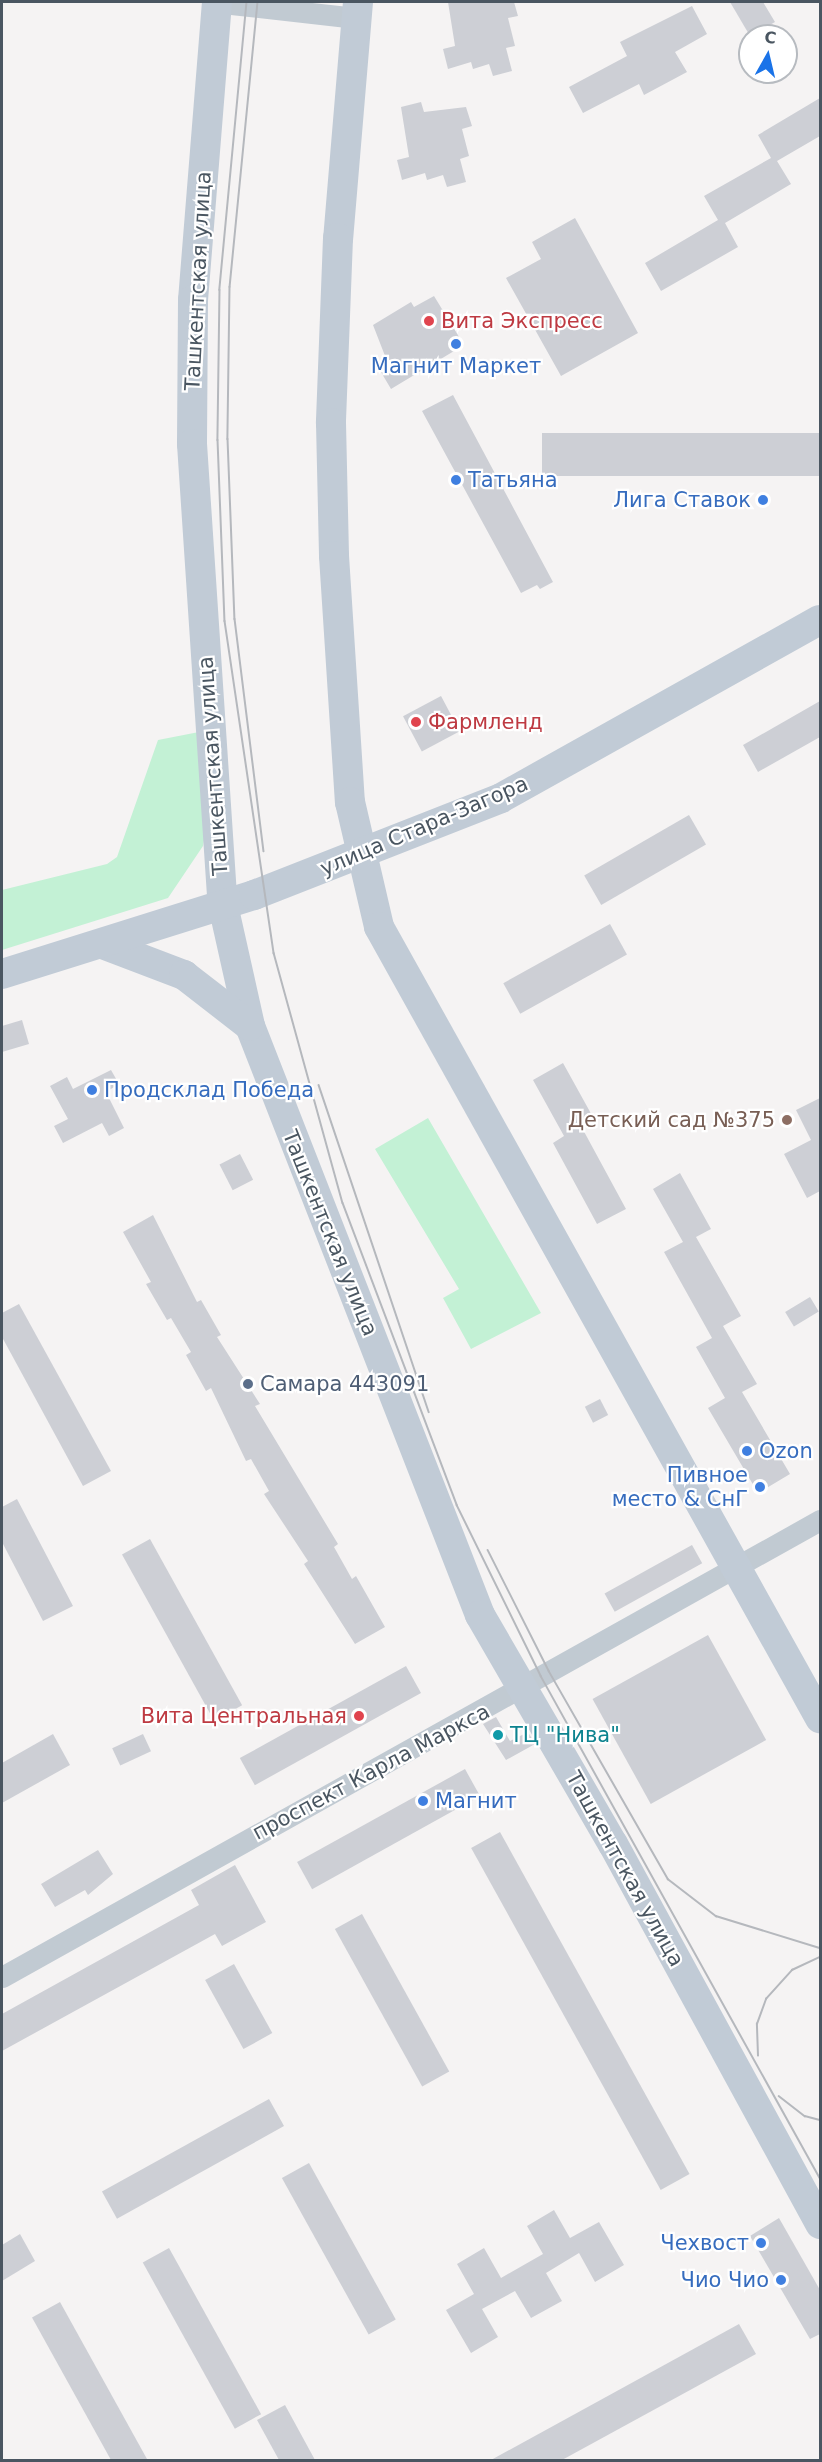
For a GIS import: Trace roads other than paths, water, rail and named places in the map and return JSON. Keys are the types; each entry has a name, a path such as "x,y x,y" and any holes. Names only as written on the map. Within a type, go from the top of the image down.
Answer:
{"main road":[{"name":"Ташкентская улица","path":"216,3 191,370 223,905 250,1026 472,1594 521,1689 613,1844 820,2224"},
{"path":"357,10 338,238 331,423 339,688 350,802 379,927 739,1566 820,1718"},
{"name":"улица Стара-Загора","path":"2,974 105,945 223,905 363,854 501,798 820,620"},
{"path":"105,945 184,975 250,1026"}],"street":[{"path":"216,3 357,10"},
{"name":"проспект Карла Маркса","path":"2,1977 820,1520"}],"tram line":[{"path":"247,2 220,290 218,440 225,621 274,953 343,1203 457,1505 541,1676 820,2178"},
{"path":"258,2 230,287 228,439 235,619 264,851"},
{"path":"319,1085 429,1412"},
{"path":"488,1550 549,1671 668,1879 716,1916 820,1948"},
{"path":"758,2056 757,2024 766,1999 792,1970 820,1957"},
{"path":"779,2096 805,2116 820,2120"}],"place":[{"name":"Вита Экспресс","path":"429,321"},
{"name":"Магнит Маркет","path":"456,344"},
{"name":"Татьяна","path":"456,480"},
{"name":"Лига Ставок","path":"763,500"},
{"name":"Фармленд","path":"416,722"},
{"name":"Продсклад Победа","path":"92,1090"},
{"name":"Детский сад №375","path":"787,1120"},
{"name":"Самара 443091","path":"248,1384"},
{"name":"Ozon","path":"747,1451"},
{"name":"Пивное место & СнГ","path":"760,1487"},
{"name":"Вита Центральная","path":"359,1716"},
{"name":"ТЦ \"Нива\"","path":"498,1735"},
{"name":"Магнит","path":"423,1801"},
{"name":"Чехвост","path":"761,2243"},
{"name":"Чио Чио","path":"781,2280"}]}
